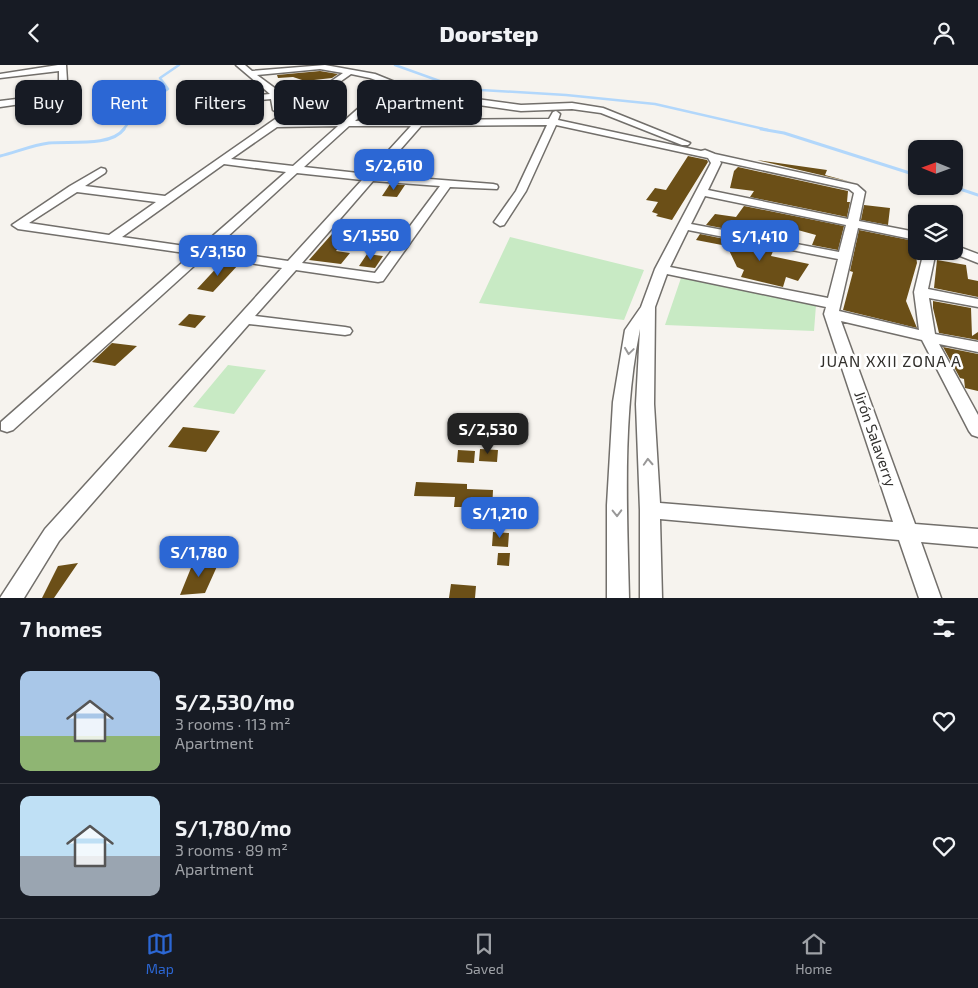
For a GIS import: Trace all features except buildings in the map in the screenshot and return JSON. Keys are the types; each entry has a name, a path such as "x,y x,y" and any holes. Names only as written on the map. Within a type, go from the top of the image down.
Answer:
{"street":[{"path":"240,65 273,91 274,97 264,98"},
{"path":"252,73 315,66 335,68 383,80"},
{"path":"0,76 61,67 64,81 52,97 0,104"},
{"path":"337,80 349,72"},
{"path":"482,103 521,108 585,107 603,111 699,149 711,156 716,163 662,269 648,307 632,330 622,402 617,505 618,598"},
{"path":"500,222 521,191 534,160 554,122 558,106"},
{"path":"347,123 357,114"},
{"path":"482,123 554,122 853,187 860,192 833,309"},
{"path":"347,123 357,123"},
{"path":"111,239 274,124"},
{"path":"7,427 345,125"},
{"path":"11,598 52,535 416,125"},
{"path":"221,161 370,177 493,187"},
{"path":"101,171 18,225 378,278 447,184"},
{"path":"74,188 167,200"},
{"path":"701,192 853,222 908,235"},
{"path":"684,226 845,257"},
{"path":"963,253 978,259"},
{"path":"928,260 922,292 928,337 978,431"},
{"path":"662,269 833,309 928,337 978,347"},
{"path":"922,292 978,303"},
{"path":"648,307 645,404 650,510 651,598"},
{"name":"Jirón Salaverry","path":"833,309 930,598"},
{"path":"243,319 345,331"},
{"path":"650,510 978,538"}],"green space":[{"path":"510,237 644,270 624,320 479,303"},
{"path":"681,278 816,305 814,331 665,325"},
{"path":"228,365 266,370 234,414 193,407"}],"waterway":[{"path":"123,130 140,107 168,89 160,78 179,65"},
{"path":"395,65 448,84 481,90 566,95 655,104 768,130"},
{"path":"761,129 784,133 908,172"},
{"path":"0,156 49,143 90,142 110,139 123,130"},
{"path":"963,190 978,195"}],"district":[{"name":"JUAN XXII ZONA A","path":"891,361"}]}
